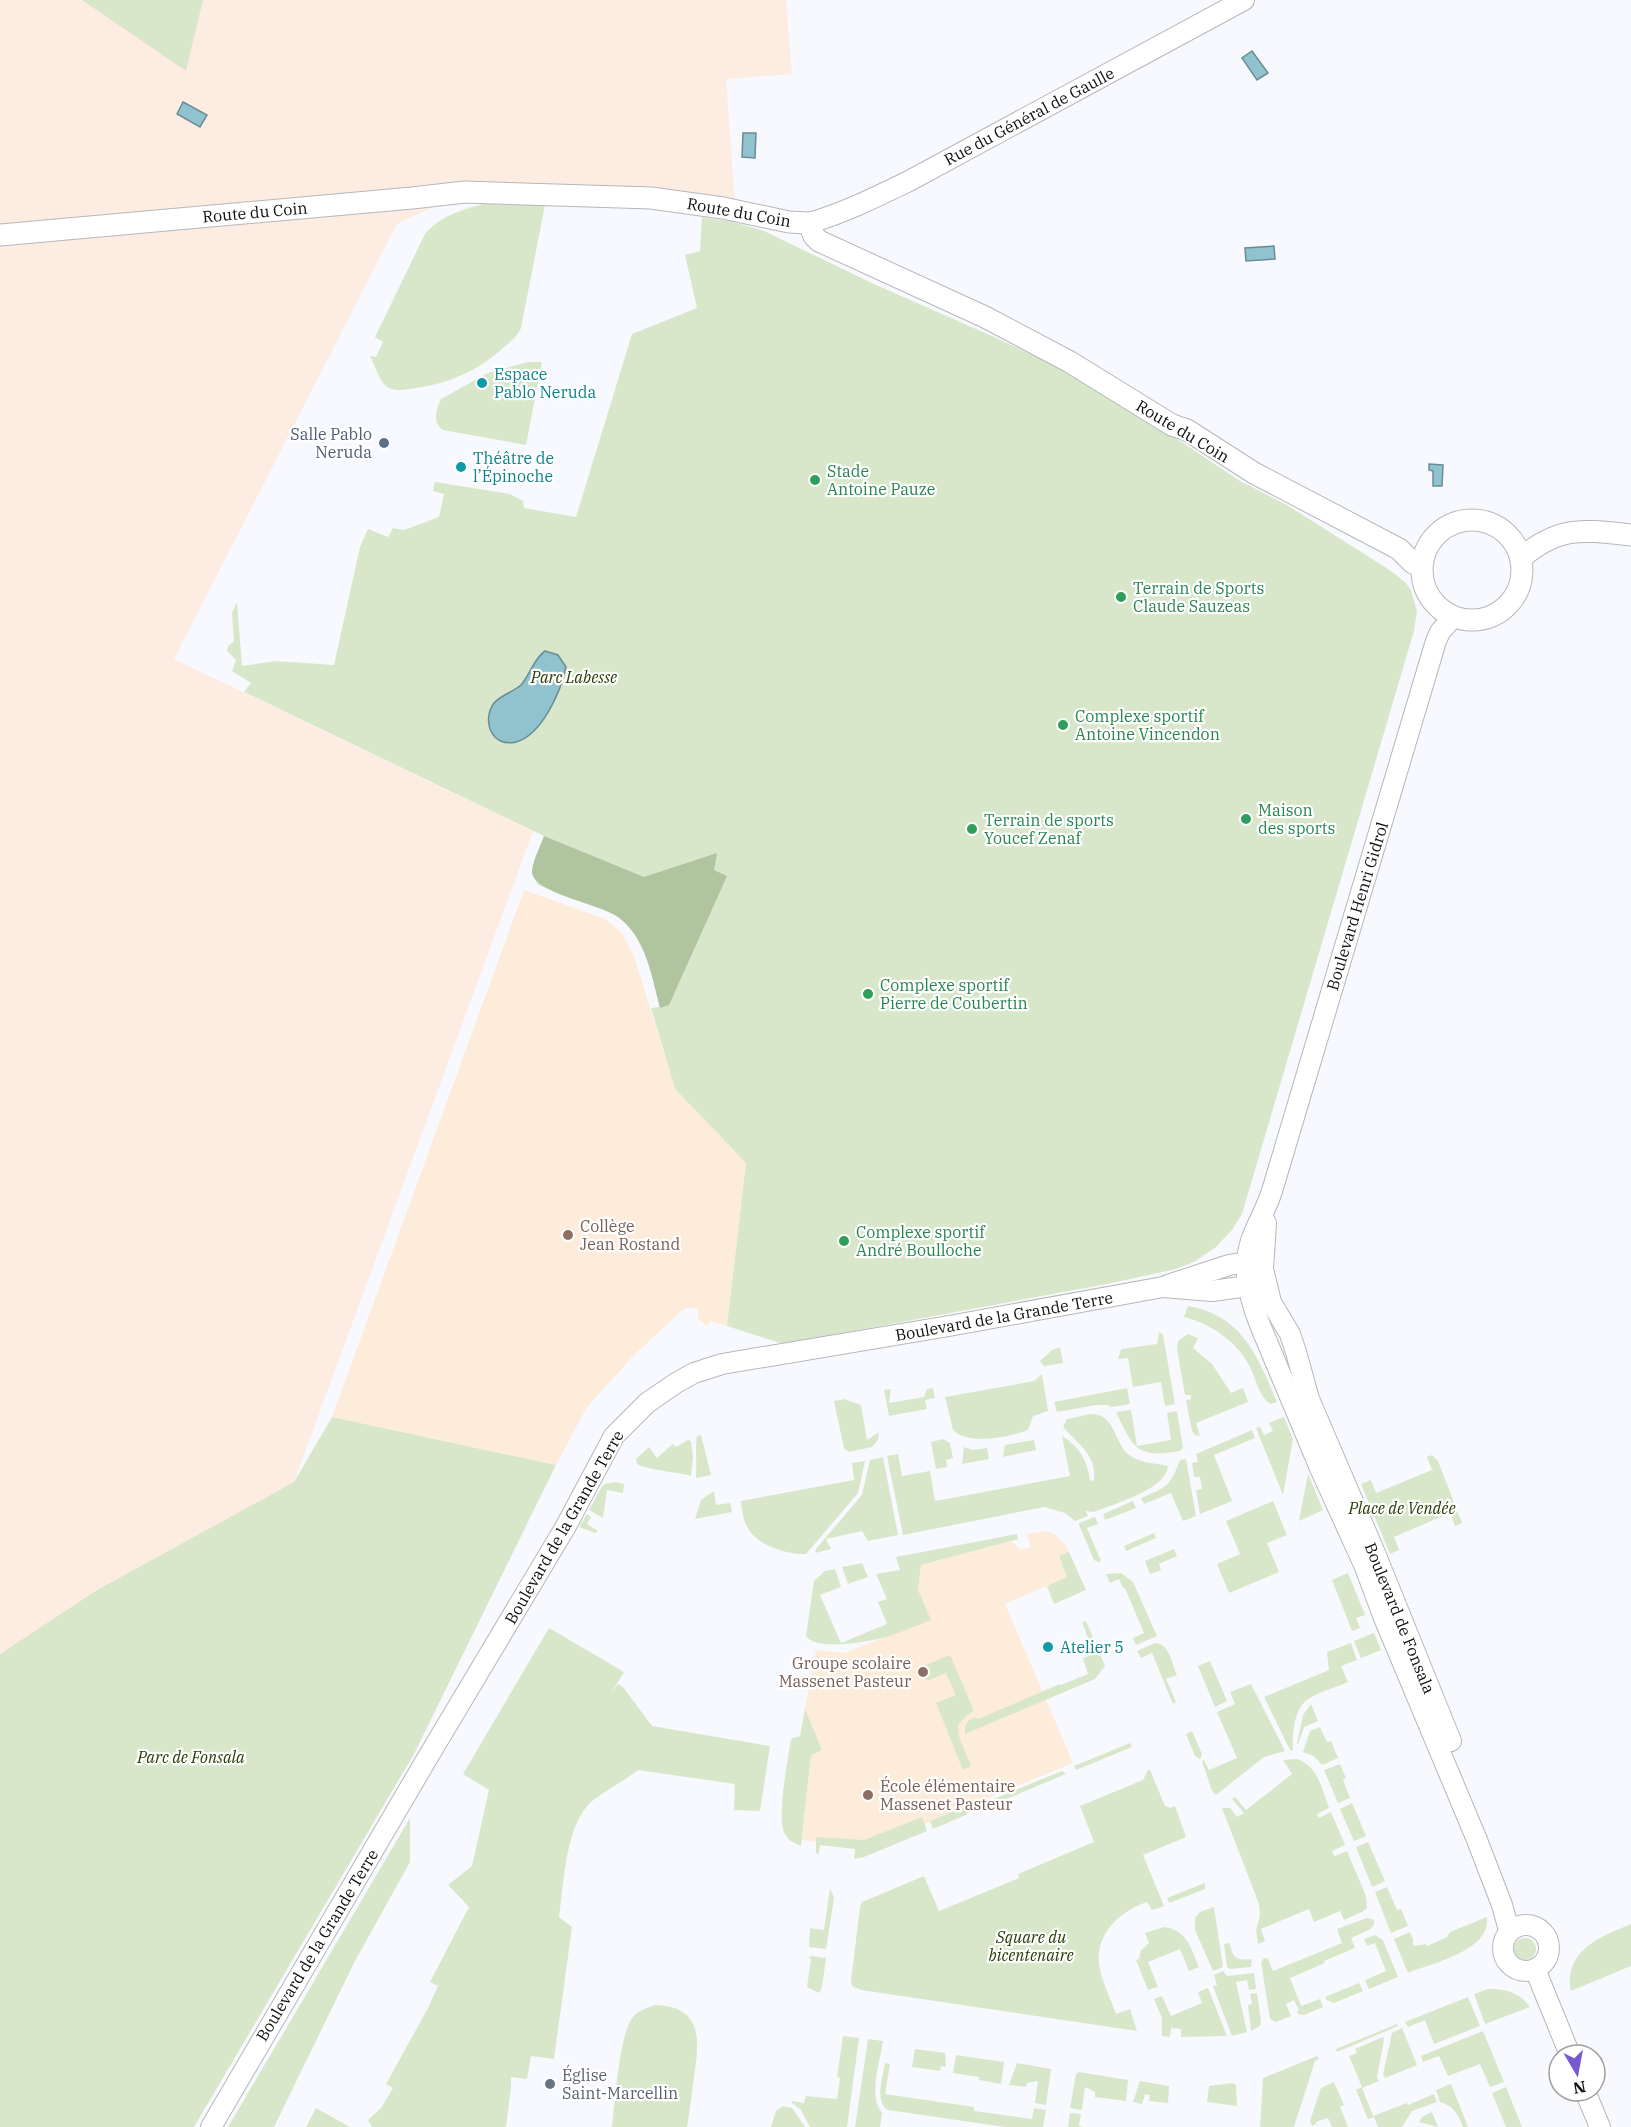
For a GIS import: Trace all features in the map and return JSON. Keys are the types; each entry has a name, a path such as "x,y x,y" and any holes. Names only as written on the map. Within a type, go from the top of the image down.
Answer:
{"main road":[{"name":"Route du Coin","path":"0,235 465,192 651,198 723,208 789,222 809,223 814,237 819,241 985,317 1070,362 1172,425 1187,430 1246,469 1289,490 1327,513 1389,543 1413,562 1421,564"},
{"path":"1471,519 1488,522 1504,531 1514,542 1521,558 1521,580 1515,597 1498,614 1484,619 1470,621 1453,617 1438,608 1429,597 1422,581 1421,564 1429,542 1441,530 1457,522 1471,519"},
{"path":"1521,558 1553,536 1570,532 1588,530 1631,535"}],"street":[{"name":"Rue du Général de Gaulle","path":"809,223 863,204 909,181 1244,0"},
{"name":"Boulevard Henri Gidrol","path":"1256,1271 1269,1200 1436,641 1440,632 1453,617"},
{"name":"Boulevard de la Grande Terre","path":"211,2127 566,1526 605,1450 614,1436 641,1409 676,1383 694,1373 722,1364 1163,1287 1212,1291 1256,1271"},
{"name":"Boulevard de Fonsala","path":"1256,1271 1290,1334 1309,1399 1413,1646 1516,1927"},
{"path":"1531,1925 1540,1929 1549,1943 1545,1961 1534,1969 1524,1971 1516,1969 1507,1961 1502,1949 1503,1941 1516,1927 1531,1925"},
{"path":"1534,1969 1565,2043"},
{"path":"1591,2103 1600,2127"}],"shaded area":[{"path":"0,0 786,0 792,74 726,79 735,205 465,192 397,224 174,659 533,831 294,1482 97,1590 0,1654"},
{"name":"Collège Jean Rostand","path":"524,890 605,919 622,933 634,956 675,1089 746,1163 727,1326 710,1321 707,1326 698,1319 698,1308 685,1308 635,1354 590,1404 556,1465 332,1417"},
{"name":"Groupe scolaire Massenet Pasteur","path":"1046,1531 1053,1533 1065,1544 1069,1552 1059,1556 1067,1577 1005,1604 1073,1763 866,1848 802,1840 811,1754 822,1750 805,1709 816,1650 844,1653 930,1620 918,1590 921,1565 1011,1541 1021,1550 1031,1547 1027,1534"}],"green space":[{"path":"82,0 203,0 186,71"},
{"path":"483,204 545,205 521,328 513,339 493,356 462,375 416,388 399,390 389,388 380,378 370,356 376,357 383,342 375,337 425,234 444,218"},
{"name":"Complexe sportif Antoine Vincendon","path":"702,217 734,222 764,231 1098,386 1240,481 1287,505 1388,569 1405,582 1411,590 1417,611 1414,631 1242,1214 1232,1230 1216,1247 1194,1262 1176,1269 1107,1284 783,1344 727,1326 746,1163 675,1089 651,1008 660,1007 653,980 644,953 630,929 621,919 609,912 538,885 532,873 544,836 244,692 251,683 232,671 236,660 227,651 228,646 234,641 232,613 237,602 242,666 275,661 334,665 360,547 368,529 388,537 393,528 404,530 439,517 444,494 433,491 435,482 510,494 523,501 524,508 576,517 632,334 697,308 685,255 700,251"},
{"path":"528,362 542,362 526,445 443,430 437,424 436,416 441,399 488,373"},
{"path":"544,836 644,877 717,853 714,870 727,876 669,1005 660,1008 646,958 628,925 609,912 554,892 535,879 532,871"},
{"path":"1188,1306 1222,1318 1235,1328 1255,1354 1277,1402 1271,1404 1267,1401 1245,1358 1231,1342 1204,1324 1184,1317"},
{"path":"1159,1332 1163,1335 1175,1404 1165,1406 1161,1382 1133,1387 1128,1358 1118,1359 1121,1349 1157,1344"},
{"path":"1188,1334 1198,1338 1193,1348 1212,1364 1231,1393 1243,1388 1248,1402 1196,1423 1200,1436 1195,1435 1192,1431 1186,1400 1191,1399 1191,1395 1185,1395 1177,1349 1178,1341"},
{"path":"1060,1347 1063,1363 1044,1366 1040,1361 1052,1350"},
{"path":"1042,1374 1048,1411 1033,1416 1028,1430 1011,1435 979,1439 960,1435 953,1430 945,1397 1034,1381"},
{"path":"933,1388 935,1398 925,1400 927,1409 889,1416 884,1390 891,1389 889,1403 924,1397 927,1389"},
{"path":"1127,1388 1130,1404 1112,1407 1096,1405 1057,1412 1054,1402"},
{"path":"844,1399 861,1405 867,1440 879,1432 878,1440 872,1447 849,1452 844,1448 834,1401"},
{"path":"1131,1410 1137,1446 1171,1440 1167,1413 1177,1411 1183,1448 1180,1451 1154,1453 1138,1448 1127,1434 1116,1412"},
{"path":"1091,1414 1099,1415 1110,1423 1123,1448 1131,1456 1141,1461 1168,1466 1159,1482 1126,1500 1094,1512 1086,1511 1088,1516 1075,1521 1065,1513 1044,1507 903,1535 887,1456 898,1454 902,1476 930,1471 935,1501 1070,1476 1062,1436 1082,1455 1090,1481 1094,1480 1094,1471 1089,1456 1063,1427 1067,1419"},
{"name":"Parc de Fonsala","path":"332,1417 556,1465 414,1754 194,2127 0,2127 0,1654 97,1590 294,1482"},
{"path":"1284,1417 1293,1439 1283,1495 1256,1428 1260,1427 1264,1435 1273,1431 1269,1423"},
{"path":"1252,1430 1255,1438 1214,1455 1232,1501 1200,1514 1196,1490 1202,1489 1200,1477 1194,1477 1192,1463 1198,1462 1196,1454"},
{"path":"701,1435 711,1475 696,1478 696,1440 697,1436"},
{"path":"943,1439 950,1443 953,1458 946,1460 947,1467 936,1469 931,1442"},
{"path":"688,1440 691,1441 693,1457 691,1476 637,1464 636,1459 649,1447 657,1458 673,1444 676,1447"},
{"path":"1034,1440 1036,1450 1003,1457 1005,1445"},
{"path":"964,1447 973,1450 987,1448 989,1459 962,1464"},
{"name":"Place de Vendée","path":"1432,1455 1438,1461 1462,1523 1455,1526 1450,1513 1394,1537 1399,1550 1390,1554 1361,1484 1371,1480 1376,1493 1432,1470 1427,1457"},
{"path":"883,1457 898,1535 868,1541 862,1531 826,1539 831,1549 815,1553 816,1549 862,1495 870,1460"},
{"path":"1186,1459 1196,1516 1183,1521 1171,1493 1144,1504 1141,1498 1166,1485 1180,1460"},
{"path":"865,1461 858,1493 806,1554 791,1553 767,1545 754,1536 747,1527 741,1501 854,1480 852,1463"},
{"path":"1308,1474 1323,1510 1299,1521"},
{"path":"615,1482 624,1484 623,1493 607,1490 603,1518 589,1510 602,1486"},
{"path":"714,1491 716,1505 730,1503 732,1512 695,1519 701,1500"},
{"path":"1133,1501 1136,1508 1105,1520 1103,1514"},
{"path":"1273,1501 1287,1535 1267,1543 1279,1572 1229,1593 1217,1564 1240,1554 1226,1521"},
{"path":"587,1514 591,1517 587,1524 598,1531 595,1533 579,1527"},
{"path":"1095,1517 1098,1524 1087,1528 1101,1561 1098,1562 1094,1560 1079,1525"},
{"path":"1154,1533 1156,1538 1126,1551 1124,1546"},
{"path":"1017,1534 1018,1539 921,1565 918,1590 931,1620 887,1637 857,1643 832,1644 820,1643 806,1636 814,1581 825,1571 835,1569 841,1587 820,1595 841,1643 887,1624 878,1602 887,1599 876,1574 900,1570 896,1557"},
{"path":"1174,1549 1177,1556 1159,1564 1161,1570 1150,1574 1145,1561"},
{"path":"1069,1552 1086,1590 1054,1604 1047,1586 1067,1577 1059,1556"},
{"path":"862,1563 868,1577 848,1584 842,1567"},
{"path":"1121,1573 1133,1582 1157,1636 1136,1645 1133,1638 1144,1633 1125,1588 1119,1579 1110,1583 1106,1574"},
{"path":"1348,1573 1365,1615 1356,1618 1360,1628 1352,1631 1332,1580"},
{"path":"1086,1621 1105,1666 1095,1679 965,1734 965,1726 969,1720 976,1717 978,1719 1088,1674 1083,1658 1094,1654 1082,1622"},
{"path":"549,1628 624,1672 610,1695 618,1684 623,1687 652,1726 770,1746 760,1811 734,1810 735,1784 638,1770 592,1801 580,1816 574,1829 564,1873 559,1917 572,1927 554,2059 531,2056 527,2079 511,2077 506,2127 372,2127 368,2120 381,2108 393,2088 386,2084 428,2008 438,1986 430,1982 469,1907 448,1885 472,1866 489,1790 463,1774"},
{"path":"1374,1633 1381,1650 1361,1658 1354,1641"},
{"path":"1155,1643 1164,1646 1167,1650 1177,1675 1166,1679 1176,1702 1173,1704 1152,1653 1141,1658 1137,1651"},
{"path":"1351,1643 1357,1660 1341,1666 1348,1682 1316,1695 1303,1704 1295,1723 1293,1750 1290,1750 1264,1697 1329,1670 1327,1652"},
{"path":"950,1655 974,1711 958,1725 959,1737 971,1766 963,1770 936,1703 956,1695 946,1673 927,1681 921,1667"},
{"path":"1210,1661 1227,1701 1215,1707 1198,1666"},
{"path":"1251,1684 1285,1751 1264,1757 1216,1795 1212,1791 1202,1761 1204,1760 1209,1770 1237,1758 1217,1712 1235,1704 1230,1692"},
{"path":"1311,1704 1318,1721 1304,1727 1297,1744 1303,1715"},
{"path":"805,1709 822,1750 811,1755 801,1846 785,1835 782,1813 791,1739 800,1736"},
{"path":"1320,1727 1327,1742 1331,1741 1338,1758 1322,1765 1314,1756 1303,1752 1310,1731"},
{"path":"1192,1731 1202,1754 1200,1759 1195,1756 1186,1734"},
{"path":"1130,1743 1132,1747 1076,1770 1074,1766"},
{"path":"1297,1759 1310,1767 1318,1779 1329,1808 1317,1814 1319,1818 1331,1812 1345,1845 1332,1851 1334,1856 1347,1851 1366,1896 1367,1908 1344,1920 1340,1911 1314,1922 1309,1909 1261,1929 1265,1941 1258,1944 1256,1930 1260,1915 1259,1904 1222,1808 1230,1808 1237,1817 1244,1813 1232,1799 1235,1797 1246,1810 1292,1774 1283,1760"},
{"path":"1340,1764 1346,1778 1343,1780 1350,1798 1338,1803 1324,1770"},
{"name":"Square du bicentenaire","path":"1150,1770 1165,1806 1171,1808 1175,1806 1186,1837 1143,1855 1164,1906 1152,1910 1147,1902 1116,1920 1103,1938 1099,1961 1101,1974 1116,2014 1130,2009 1137,2031 861,1990 852,1986 862,1902 924,1876 939,1911 1019,1878 1018,1874 1094,1842 1080,1806 1143,1780"},
{"path":"1062,1771 1066,1774 978,1811 981,1804"},
{"path":"974,1803 966,1815 933,1829 930,1821"},
{"path":"1352,1803 1366,1836 1354,1841 1340,1809"},
{"path":"922,1817 927,1831 864,1857 854,1859 855,1849 820,1845 819,1854 816,1853 816,1837 864,1840"},
{"path":"410,1818 410,1862 355,1961 274,2127 228,2127"},
{"path":"1368,1842 1385,1881 1372,1887 1356,1847"},
{"path":"1205,1883 1205,1889 1169,1903 1167,1898"},
{"path":"1387,1887 1397,1910 1401,1909 1408,1926 1391,1933 1375,1892"},
{"path":"830,1888 834,1898 826,1949 809,1947 810,1928 824,1930"},
{"path":"1214,1907 1223,1967 1213,1971 1195,1930 1195,1918 1200,1912"},
{"path":"1487,1917 1486,1929 1480,1939 1470,1947 1445,1960 1408,1973 1394,1939 1410,1932 1414,1946 1426,1944 1427,1946 1447,1937 1450,1932"},
{"path":"1367,1918 1374,1920 1374,1925 1369,1930 1351,1938 1355,1948 1290,1978 1301,2006 1320,1999 1323,2007 1304,2015 1298,2014 1299,2010 1294,2000 1286,2004 1291,2016 1276,2022 1270,2019 1261,1962 1264,1958 1268,1959 1273,1971 1342,1943 1337,1929"},
{"path":"1631,1924 1631,1966 1571,1991 1570,1977 1579,1955 1597,1940"},
{"path":"1164,1927 1183,1936 1199,1967 1189,1971 1180,1949 1148,1962 1158,1987 1148,1990 1136,1960 1139,1959 1141,1950 1149,1943 1145,1933"},
{"path":"1375,1935 1383,1940 1398,1977 1369,1989 1365,1980 1386,1971 1375,1943 1367,1946 1364,1939"},
{"path":"1525,1938 1533,1941 1536,1949 1533,1957 1525,1960 1517,1957 1514,1949 1517,1941"},
{"path":"1230,1943 1236,1957 1252,1959 1251,1967 1230,1969 1227,1967 1224,1944"},
{"path":"811,1956 826,1958 819,1993 807,1987"},
{"path":"1223,1971 1227,1976 1254,1973 1256,1989 1249,1990 1247,1980 1236,1982 1247,2032 1232,2036 1213,1986 1217,1985 1214,1975"},
{"path":"1359,1983 1363,1991 1334,2003 1325,1997"},
{"path":"1208,1988 1227,2036 1181,2037 1181,2029 1171,2028 1170,2037 1162,2036 1162,2018 1154,1999 1162,1996 1171,2016 1202,2003 1198,1992"},
{"path":"1488,1989 1512,1992 1530,2007 1485,2024 1474,1994"},
{"path":"1257,1993 1261,2022 1260,2026 1251,2031 1248,2005 1252,2004 1250,1994"},
{"path":"1468,1997 1480,2026 1434,2044 1425,2020 1408,2027 1405,2022"},
{"path":"655,2005 682,2011 690,2018 697,2038 687,2127 612,2127 621,2052 629,2024 638,2012"},
{"path":"1397,2024 1398,2026 1337,2052 1336,2049"},
{"path":"1402,2028 1417,2065 1385,2078 1383,2074 1392,2033"},
{"path":"1483,2031 1504,2082 1490,2087 1480,2064 1448,2076 1439,2056 1423,2062 1421,2056"},
{"path":"843,2036 859,2038 847,2127 810,2127 801,2110 791,2102 804,2103 806,2096 837,2099 840,2078 837,2077"},
{"path":"1383,2037 1377,2077 1379,2081 1362,2088 1373,2116 1434,2094 1437,2102 1412,2111 1402,2127 1378,2127 1374,2117 1368,2119 1356,2090 1362,2087 1349,2056 1357,2053 1355,2049"},
{"path":"868,2039 883,2041 875,2088 882,2113 880,2127 855,2127"},
{"path":"915,2049 945,2053 946,2067 941,2066 940,2071 912,2067"},
{"path":"956,2055 1004,2062 1001,2084 979,2080 979,2077 953,2073"},
{"path":"1317,2056 1319,2059 1315,2061 1294,2127 1260,2127 1263,2078"},
{"path":"885,2063 890,2064 885,2094 974,2107 974,2111 1032,2119 1034,2108 1046,2110 1043,2127 1005,2127 888,2110 881,2101 880,2095"},
{"path":"1017,2063 1051,2069 1046,2105 1035,2103 1038,2081 1027,2083 1026,2087 1009,2085"},
{"path":"1079,2072 1128,2080 1126,2101 1095,2097 1095,2092 1085,2087 1082,2110 1070,2108 1076,2074"},
{"path":"1140,2081 1169,2086 1168,2103 1149,2101 1150,2095 1145,2094 1142,2104 1133,2102"},
{"path":"1334,2082 1344,2105 1340,2107 1348,2127 1332,2127 1328,2118 1312,2126 1310,2121 1321,2088"},
{"path":"1232,2083 1236,2085 1237,2106 1207,2102 1209,2086"},
{"path":"1451,2084 1468,2127 1463,2127 1452,2108 1440,2102 1436,2090"},
{"path":"1506,2087 1522,2127 1506,2127 1492,2093"},
{"path":"783,2106 792,2108 805,2127 771,2127 776,2111"},
{"path":"316,2108 350,2127 306,2127"},
{"path":"1432,2112 1438,2127 1419,2122 1422,2117"},
{"path":"1070,2113 1081,2114 1079,2126 1084,2127 1068,2127"}],"water":[{"path":"1252,51 1268,73 1257,80 1242,58"},
{"path":"183,102 207,115 200,127 177,114"},
{"path":"743,133 756,133 755,158 742,157"},
{"path":"1274,246 1275,259 1246,261 1245,248"},
{"path":"1429,464 1443,465 1442,486 1433,486 1433,471 1429,470"},
{"path":"545,651 558,655 566,667 555,699 542,722 525,738 508,743 501,741 491,732 490,710 497,700 521,685"}],"place":[{"name":"Espace Pablo Neruda","path":"482,383"},
{"name":"Salle Pablo Neruda","path":"384,443"},
{"name":"Théâtre de l’Épinoche","path":"461,467"},
{"name":"Stade Antoine Pauze","path":"815,480"},
{"name":"Terrain de Sports Claude Sauzeas","path":"1121,597"},
{"name":"Complexe sportif Antoine Vincendon","path":"1063,725"},
{"name":"Maison des sports","path":"1246,819"},
{"name":"Terrain de sports Youcef Zenaf","path":"972,829"},
{"name":"Complexe sportif Pierre de Coubertin","path":"868,994"},
{"name":"Collège Jean Rostand","path":"568,1235"},
{"name":"Complexe sportif André Boulloche","path":"844,1241"},
{"name":"Atelier 5","path":"1048,1647"},
{"name":"Groupe scolaire Massenet Pasteur","path":"923,1672"},
{"name":"École élémentaire Massenet Pasteur","path":"868,1795"},
{"name":"Église Saint-Marcellin","path":"550,2084"}],"park label":[{"name":"Parc Labesse","path":"574,677"}]}
